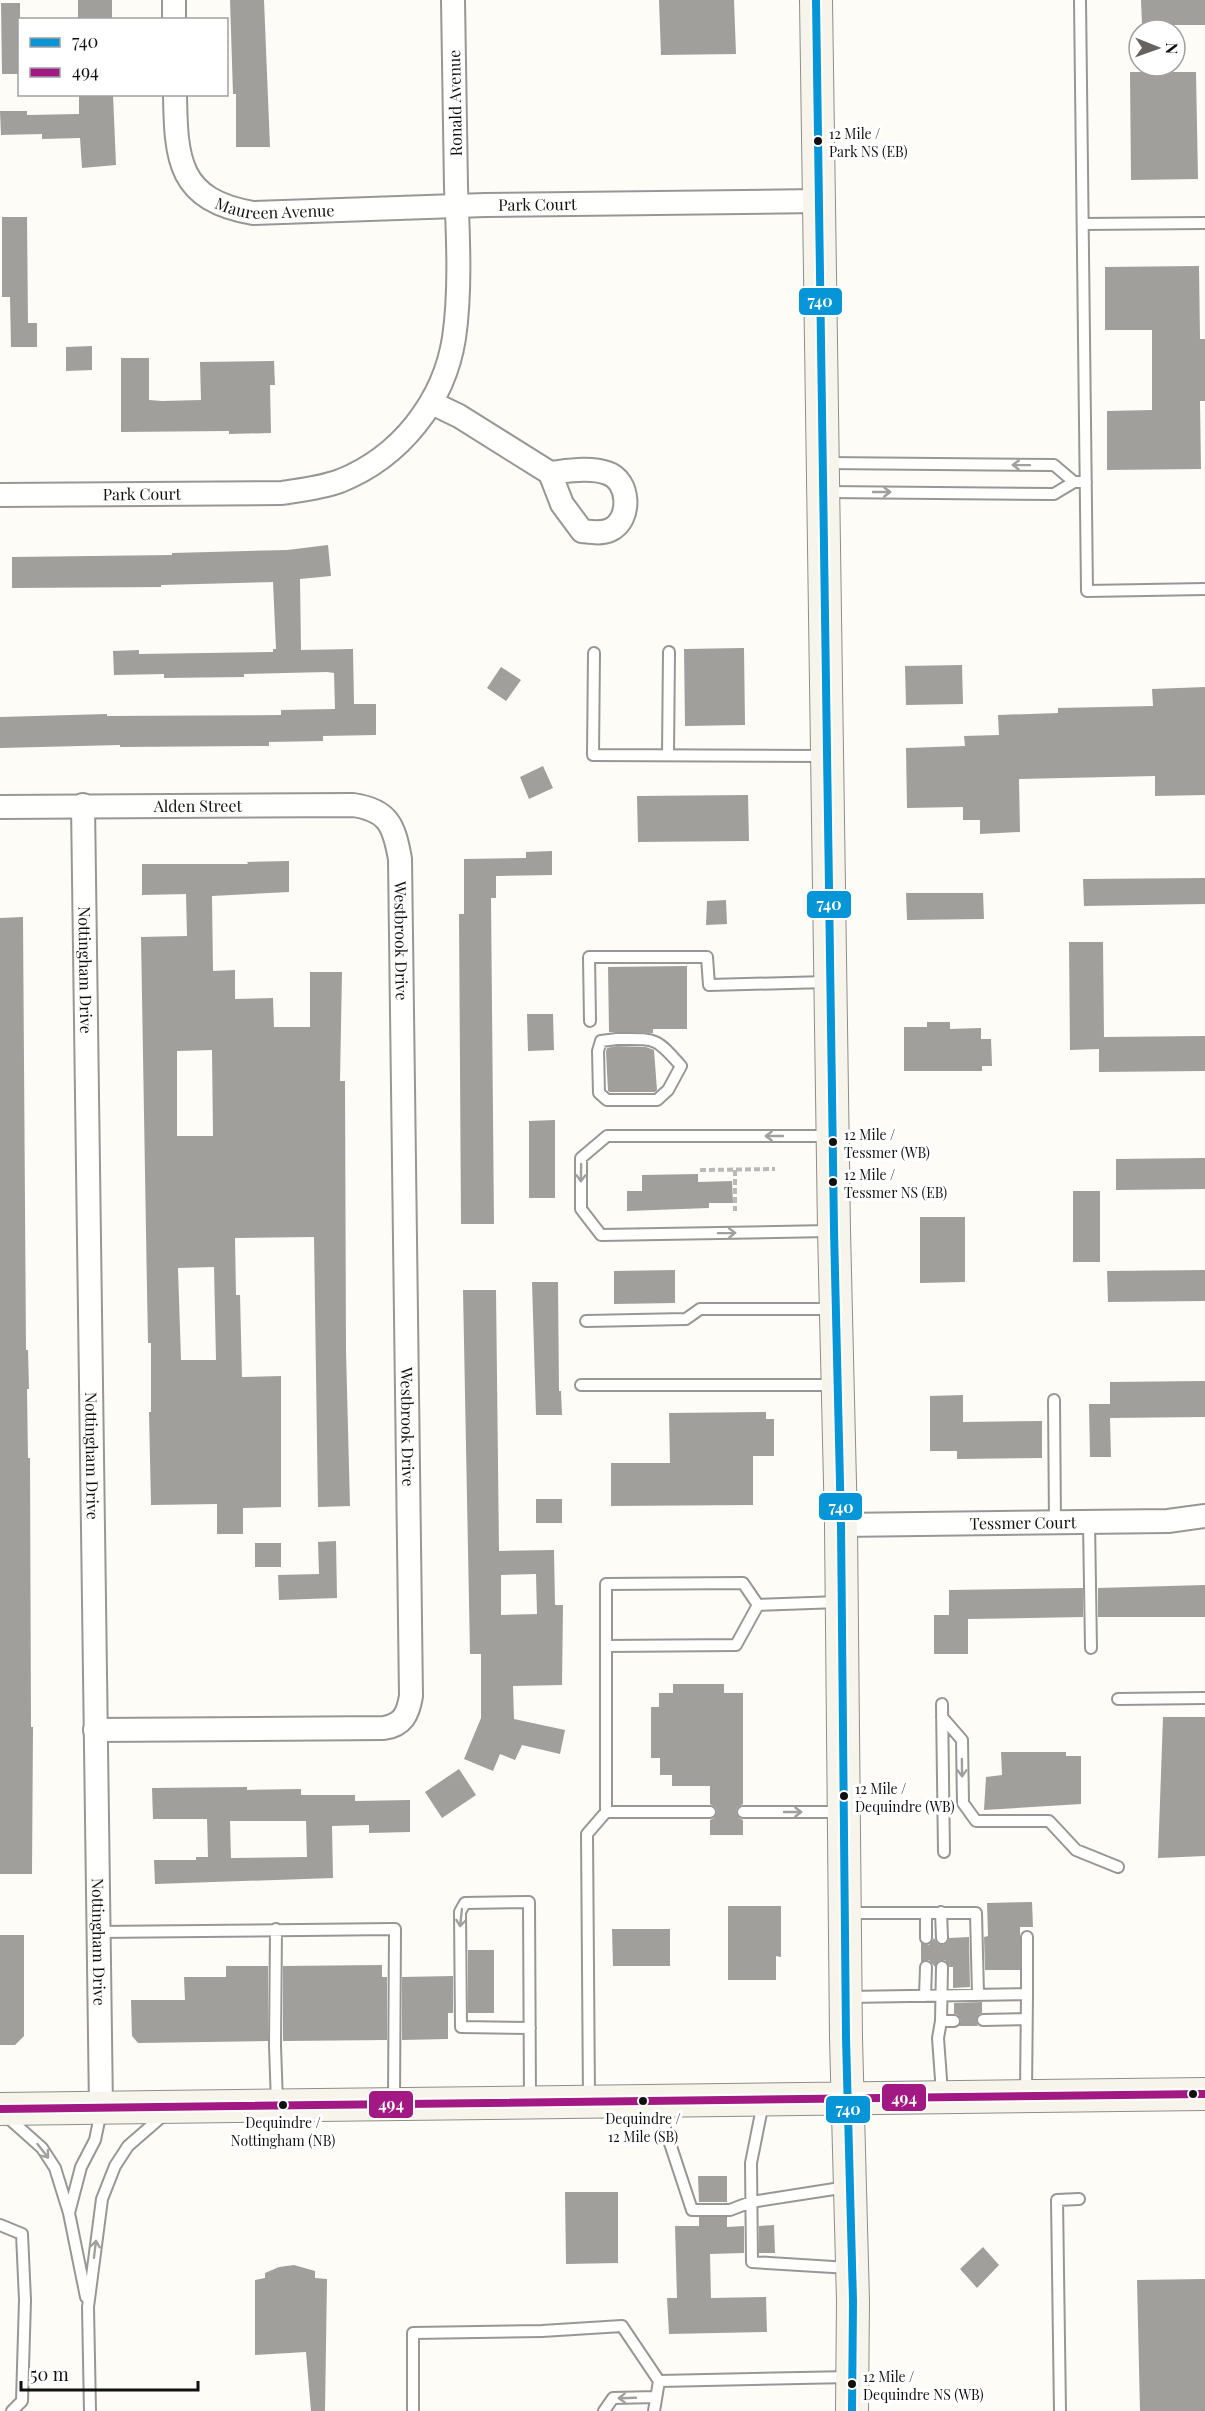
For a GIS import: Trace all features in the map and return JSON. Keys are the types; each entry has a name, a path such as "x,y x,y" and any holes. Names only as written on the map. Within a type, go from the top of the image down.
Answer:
{"main road":[{"path":"816,0 832,1136 841,1525 852,2411"},
{"path":"0,2110 1205,2094"}],"street":[{"path":"174,0 174,18"},
{"name":"Ronald Avenue","path":"453,0 457,206"},
{"name":"Maureen Avenue","path":"175,96 176,142 184,170 196,188 212,201 229,208 253,213 274,213 457,206"},
{"name":"Park Court","path":"0,495 282,493 340,481 372,464 395,447 418,423 432,403 449,363 454,337 457,206 819,201"},
{"path":"432,403 459,416 550,473"},
{"name":"Nottingham Drive","path":"83,805 101,2108"},
{"name":"Alden Street","path":"0,807 353,805 380,812 390,823"},
{"name":"Westbrook Drive","path":"95,1730 384,1728 396,1726 409,1710 411,1696 399,859 396,837 390,823"},
{"name":"Tessmer Court","path":"841,1525 1168,1521 1205,1516"}],"lane":[{"path":"1080,0 1087,591 1205,589"},
{"path":"1083,224 1205,223"},
{"path":"823,477 1053,465 1074,482"},
{"path":"823,477 1054,494 1074,482 1086,482"},
{"path":"668,755 669,652"},
{"path":"594,653 593,755 826,756"},
{"path":"590,1021 589,957 707,957 709,985 830,982"},
{"path":"652,1039 666,1048 681,1066 668,1090 657,1100 607,1100 599,1093 598,1052 601,1041 652,1039"},
{"path":"832,1136 608,1136 581,1158 581,1209 602,1235 834,1230"},
{"path":"586,1321 686,1318 700,1309 835,1309"},
{"path":"581,1385 837,1385"},
{"path":"1054,1400 1055,1523"},
{"path":"1089,1522 1091,1648"},
{"path":"590,2102 587,1834 606,1812 606,1584 743,1583 758,1605"},
{"path":"758,1605 842,1602"},
{"path":"606,1646 736,1645 758,1605"},
{"path":"1118,1700 1205,1698"},
{"path":"942,1704 944,1852"},
{"path":"942,1717 962,1740 963,1803 976,1821 1049,1821 1076,1850 1118,1867"},
{"path":"606,1812 710,1812"},
{"path":"743,1812 843,1812"},
{"path":"530,2028 461,2027 460,1912 465,1903 529,1902 530,2028 530,2103"},
{"path":"926,1912 926,1938"},
{"path":"941,1912 942,1938"},
{"path":"845,1913 976,1913 978,1994"},
{"path":"276,1929 277,2106"},
{"path":"97,1932 395,1929 394,2104"},
{"path":"1026,2096 1027,1937"},
{"path":"926,1967 926,1996"},
{"path":"942,1967 941,2021 938,2038 942,2097"},
{"path":"846,1997 1027,1994"},
{"path":"983,2020 1026,2019"},
{"path":"941,2021 954,2021"},
{"path":"764,2100 751,2163 752,2262 852,2268"},
{"path":"656,2101 692,2210 730,2210 751,2202 850,2187"},
{"path":"90,2411 88,2307 102,2199 112,2172 128,2146 173,2107"},
{"path":"69,2213 81,2167 95,2140 101,2108"},
{"path":"0,2110 42,2148 55,2168 69,2213 88,2307"},
{"path":"1060,2411 1057,2200 1079,2199"},
{"path":"0,2225 22,2234 25,2300 21,2402 12,2411"},
{"path":"413,2411 413,2333 542,2331 622,2326 659,2381 654,2411"},
{"path":"659,2381 852,2377"},
{"path":"604,2411 613,2398 656,2397"}],"path":[{"path":"700,1170 775,1169"},
{"path":"735,1170 735,1211"}],"building":[{"path":"78,0 112,0 112,18 78,18"},
{"path":"230,0 264,0 270,147 236,147 236,94 233,94"},
{"path":"659,0 734,0 736,54 661,55"},
{"path":"1141,0 1205,0 1205,25 1187,25 1187,18 1142,18"},
{"path":"1,3 20,3 18,74 2,74"},
{"path":"1187,72 1196,72 1198,179 1131,180 1130,78 1187,78"},
{"path":"79,96 113,96 116,165 82,168 80,138 42,139 42,134 1,135 0,111 27,111 27,115 79,114"},
{"path":"2,217 27,217 28,323 37,323 37,347 11,347 10,297 2,297"},
{"path":"1199,266 1200,339 1205,339 1205,401 1200,401 1201,469 1107,470 1107,411 1152,410 1152,330 1105,330 1105,267"},
{"path":"92,346 92,370 66,371 66,347"},
{"path":"121,358 149,358 149,400 162,401 201,400 200,362 274,361 275,385 270,385 271,433 121,432"},
{"path":"328,545 331,576 300,579 301,650 353,649 354,704 376,704 376,735 323,736 323,741 269,742 269,746 120,747 120,745 0,748 0,717 107,714 107,716 281,715 281,710 335,709 334,673 164,678 164,674 114,675 113,651 139,650 139,654 273,652 273,649 276,649 273,582 161,585 161,587 12,588 12,557 172,555 172,553 287,550"},
{"path":"744,648 745,725 685,726 684,649"},
{"path":"962,665 963,704 906,705 905,666"},
{"path":"501,667 521,680 506,701 487,688"},
{"path":"1205,687 1205,795 1155,796 1155,776 1019,779 1020,832 980,834 980,820 963,820 963,807 907,808 906,748 965,746 964,736 999,735 998,715 1058,713 1058,708 1153,706 1152,689"},
{"path":"543,766 553,788 529,799 520,777"},
{"path":"748,795 749,841 638,842 637,796"},
{"path":"552,851 552,875 496,876 496,898 491,898 494,1224 461,1224 459,914 464,914 464,859 526,858 526,852"},
{"path":"289,861 289,892 212,896 213,971 235,970 235,999 273,998 274,1027 310,1027 310,972 342,972 340,1081 345,1081 346,1351 350,1506 318,1507 314,1237 235,1238 236,1295 240,1295 242,1377 281,1376 281,1507 243,1508 243,1534 217,1534 217,1504 151,1505 149,1412 151,1412 151,1343 148,1343 141,937 187,936 186,894 142,895 142,864 248,864 247,862","holes":["212,1050 213,1136 177,1136 177,1051","214,1267 216,1360 181,1360 178,1268"]},
{"path":"1205,878 1205,904 1084,906 1083,879"},
{"path":"906,893 983,893 984,919 907,920"},
{"path":"726,900 727,924 706,925 707,901"},
{"path":"23,917 26,1350 28,1350 29,1389 27,1389 28,1458 30,1458 31,1727 33,1727 32,1874 0,1874 0,918"},
{"path":"1069,942 1103,942 1104,1037 1205,1036 1205,1071 1099,1072 1099,1049 1070,1050"},
{"path":"687,966 687,1029 653,1029 653,1033 609,1032 608,967"},
{"path":"527,1014 553,1014 554,1050 528,1051"},
{"path":"927,1022 950,1022 950,1029 981,1028 981,1039 991,1039 992,1066 982,1066 982,1071 904,1071 904,1027 927,1027"},
{"path":"646,1047 654,1050 657,1090 655,1092 608,1091 606,1052 607,1048"},
{"path":"555,1120 555,1198 529,1198 529,1121"},
{"path":"1205,1158 1205,1189 1116,1190 1116,1159"},
{"path":"698,1174 698,1182 732,1181 733,1203 709,1203 709,1208 627,1211 627,1191 642,1191 642,1175"},
{"path":"1073,1191 1100,1191 1100,1262 1073,1262"},
{"path":"920,1217 965,1217 965,1282 920,1283"},
{"path":"675,1270 675,1303 614,1304 614,1271"},
{"path":"1205,1270 1205,1301 1108,1302 1107,1271"},
{"path":"532,1282 558,1282 559,1391 561,1391 562,1415 536,1415"},
{"path":"463,1290 496,1290 499,1551 554,1550 555,1605 563,1605 562,1685 513,1686 514,1719 565,1730 560,1754 522,1745 515,1760 500,1754 493,1771 464,1759 481,1718 481,1654 470,1654","holes":["536,1574 537,1614 501,1615 501,1575"]},
{"path":"1205,1381 1205,1417 1110,1418 1111,1457 1090,1457 1089,1404 1110,1404 1110,1382"},
{"path":"963,1395 963,1422 1042,1421 1042,1458 957,1459 957,1451 930,1451 930,1396"},
{"path":"766,1412 766,1419 774,1419 774,1456 753,1456 753,1505 611,1506 611,1463 670,1463 669,1413"},
{"path":"536,1499 562,1499 562,1523 536,1523"},
{"path":"336,1541 337,1598 279,1600 278,1575 319,1574 318,1542"},
{"path":"255,1543 281,1543 281,1567 255,1567"},
{"path":"1205,1585 1205,1617 1098,1617 1098,1588"},
{"path":"1083,1588 1083,1617 968,1619 968,1654 934,1654 934,1615 949,1615 949,1590"},
{"path":"673,1684 724,1684 724,1693 743,1693 743,1804 737,1808 736,1813 743,1820 743,1835 710,1835 710,1820 717,1813 716,1808 710,1804 710,1786 672,1786 672,1775 660,1775 660,1758 651,1758 651,1707 659,1707 659,1693 673,1693"},
{"path":"1163,1717 1205,1717 1205,1856 1158,1858"},
{"path":"1001,1752 1066,1752 1066,1756 1081,1756 1081,1804 984,1810 986,1777 1002,1775"},
{"path":"459,1769 476,1795 442,1818 425,1792"},
{"path":"152,1788 301,1789 301,1795 355,1795 355,1801 410,1800 410,1832 369,1833 369,1825 332,1826 333,1878 155,1884 154,1860 196,1860 196,1857 208,1857 207,1819 153,1819","holes":["230,1821 306,1821 307,1857 231,1858"]},
{"path":"1032,1902 1033,1927 1020,1927 1020,1970 985,1970 984,1937 988,1936 987,1903"},
{"path":"728,1906 781,1906 781,1957 776,1956 776,1980 728,1980"},
{"path":"612,1929 670,1929 670,1966 613,1966"},
{"path":"0,1935 24,1935 24,2036 15,2045 0,2045"},
{"path":"969,1937 970,1987 953,1988 953,1967 949,1967 945,1960 938,1961 935,1967 929,1960 921,1962 921,1943 929,1945 934,1938 938,1944 943,1945 948,1942 949,1938"},
{"path":"468,1950 494,1950 494,2013 468,2013"},
{"path":"382,1965 382,1977 387,1977 387,2040 283,2041 283,1966"},
{"path":"226,1966 268,1966 268,2041 138,2043 132,2036 131,2000 185,2000 184,1977 226,1977"},
{"path":"453,1976 453,2013 448,2013 448,2039 402,2040 402,1977"},
{"path":"982,2002 982,2013 976,2020 978,2026 959,2026 961,2020 958,2015 954,2014 954,2003"},
{"path":"698,2176 727,2176 727,2202 699,2202"},
{"path":"565,2192 618,2192 618,2263 566,2264"},
{"path":"699,2217 727,2217 727,2227 744,2226 744,2253 710,2254 711,2298 766,2297 767,2332 669,2334 667,2298 677,2298 675,2226 699,2226"},
{"path":"774,2225 775,2253 759,2253 759,2226"},
{"path":"983,2247 999,2265 977,2288 960,2269"},
{"path":"294,2265 315,2271 315,2278 327,2279 325,2411 311,2411 306,2352 255,2355 255,2280 265,2278 265,2273 279,2267"},
{"path":"1205,2279 1205,2411 1140,2411 1137,2280"}],"transit line":[{"name":"740","path":"816,0 834,1230 841,1525 846,2038 853,2301 852,2411"},
{"name":"494","path":"0,2109 1205,2094"}],"place":[{"name":"12 Mile / Park NS (EB)","path":"818,141"},
{"name":"12 Mile / Tessmer (WB)","path":"833,1142"},
{"name":"12 Mile / Tessmer NS (EB)","path":"833,1182"},
{"name":"12 Mile / Dequindre (WB)","path":"844,1796"},
{"name":"Dequindre / 12 Mile (SB)","path":"643,2101"},
{"name":"Dequindre / Nottingham (NB)","path":"283,2105"},
{"name":"12 Mile / Dequindre NS (WB)","path":"852,2384"}]}
